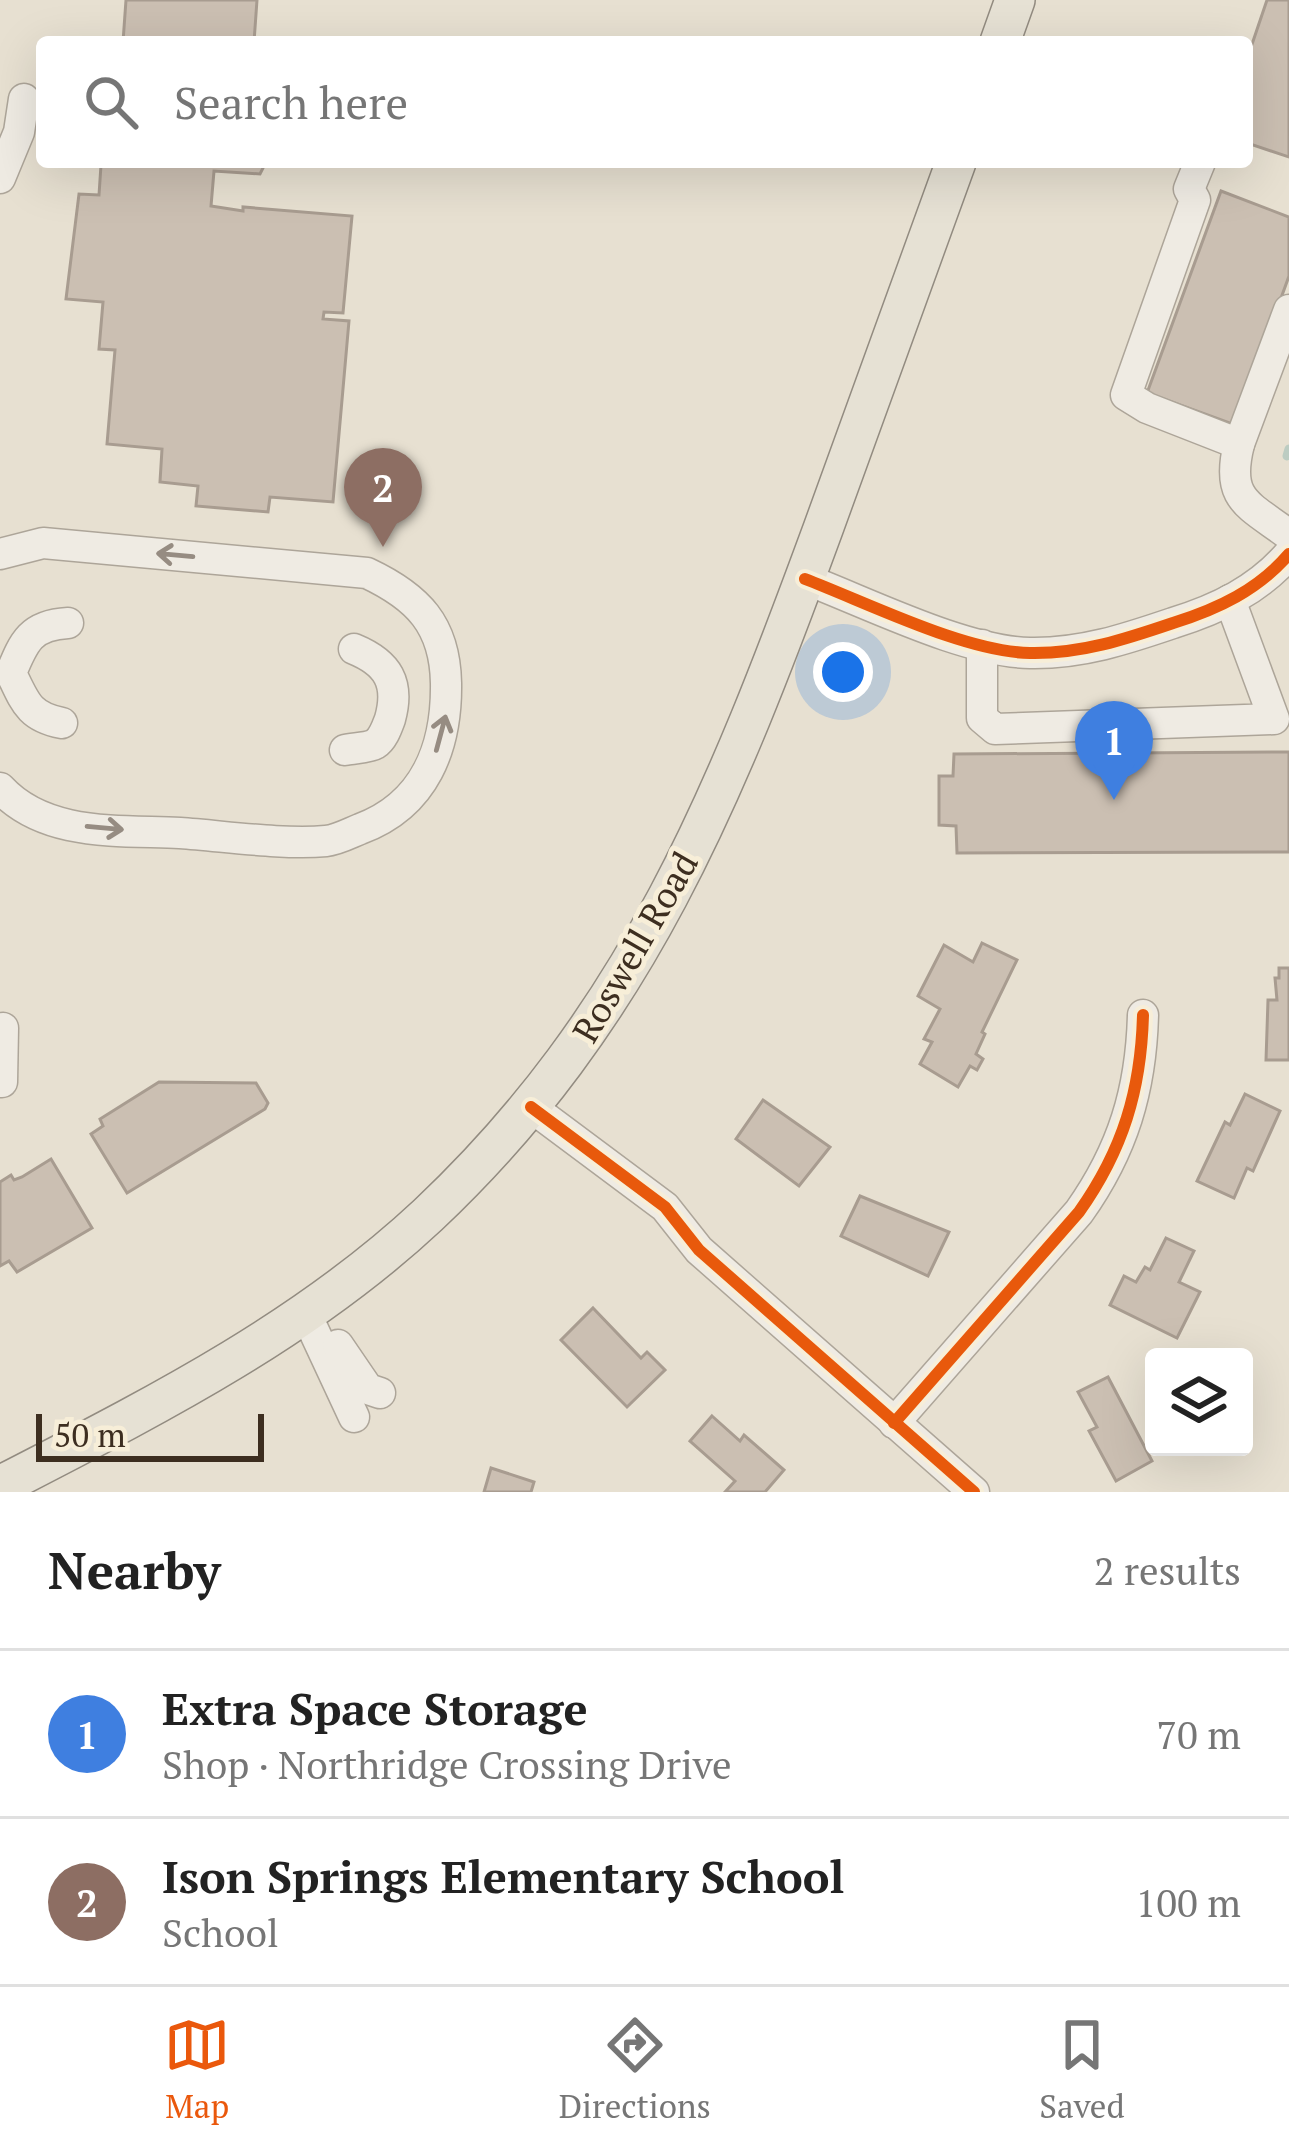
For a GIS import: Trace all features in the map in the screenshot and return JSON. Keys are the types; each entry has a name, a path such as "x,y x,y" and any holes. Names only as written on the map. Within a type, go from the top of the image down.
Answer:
{"main road":[{"path":"1002,36 1015,0"},
{"name":"Roswell Road","path":"0,1486 221,1370 310,1311 427,1215 531,1107 600,1014 662,915 726,781 805,579 954,168"}],"street":[{"path":"0,178 19,132 24,99"},
{"path":"1198,168 1190,189 1196,200 1126,395 1239,444"},
{"path":"1289,310 1231,474 1240,495 1289,535"},
{"path":"0,554 43,543 367,574 398,587 432,621 446,658 446,723 428,773 399,807 373,824 328,841 97,829 38,818 0,788"},
{"path":"805,579 982,645 1028,653 1098,648 1212,610 1276,568 1289,554"},
{"path":"982,645 982,718 994,729 1274,719 1231,600"},
{"path":"62,723 40,719 6,674 31,635 46,624 68,623"},
{"path":"345,750 374,744 386,731 394,692 391,676 377,659 354,649"},
{"path":"894,1423 1102,1180 1136,1098 1143,1015"},
{"path":"2,1082 3,1028"},
{"path":"531,1107 665,1207 699,1250 974,1492"},
{"path":"310,1311 368,1389 380,1393"},
{"path":"310,1311 354,1417"}],"building":[{"path":"126,0 257,0 254,36 123,36"},
{"path":"1267,0 1289,0 1289,157 1253,145 1253,41"},
{"path":"101,168 263,168 260,174 214,171 211,206 352,216 343,313 324,312 323,319 349,321 333,502 270,497 268,512 196,506 198,486 160,482 162,449 107,444 115,350 99,349 103,302 66,299 79,194 99,195"},
{"path":"1221,191 1289,217 1289,276 1235,425 1147,393"},
{"path":"1289,752 1289,852 957,853 956,826 939,825 939,776 953,776 954,754"},
{"path":"982,943 1017,960 982,1032 976,1054 983,1059 977,1070 970,1066 958,1087 920,1064 932,1042 924,1039 940,1009 918,996 944,945 973,962"},
{"path":"1279,968 1289,968 1289,1060 1266,1060 1268,1000 1277,1000"},
{"path":"159,1082 256,1083 268,1103 127,1193 91,1134 103,1126 100,1119"},
{"path":"1245,1094 1280,1111 1253,1171 1247,1168 1234,1198 1197,1181 1225,1122 1230,1125"},
{"path":"763,1100 830,1147 799,1186 736,1139"},
{"path":"51,1159 92,1228 17,1272 9,1261 0,1266 0,1182 11,1175 14,1180 22,1177"},
{"path":"860,1196 949,1232 928,1276 841,1236"},
{"path":"1166,1238 1194,1251 1179,1282 1200,1292 1177,1338 1110,1305 1124,1276 1136,1282 1145,1267 1150,1270"},
{"path":"593,1308 641,1358 647,1352 665,1370 627,1407 561,1340"},
{"path":"1108,1377 1145,1456 1152,1461 1116,1481 1089,1431 1097,1427 1078,1392"},
{"path":"712,1416 740,1441 744,1435 784,1470 765,1492 725,1492 735,1481 690,1441"},
{"path":"491,1468 534,1482 531,1492 484,1492"}],"waterway":[{"path":"1287,456 1289,449"}],"cycle path":[{"path":"805,579 976,644 1049,653 1121,640 1206,611 1251,588 1289,554"},
{"path":"894,1423 1094,1189 1127,1118 1143,1015"},
{"path":"531,1107 665,1207 699,1250 974,1492"}],"place":[{"name":"Ison Springs Elementary School","path":"383,547"},
{"name":"Extra Space Storage","path":"1114,800"}]}
